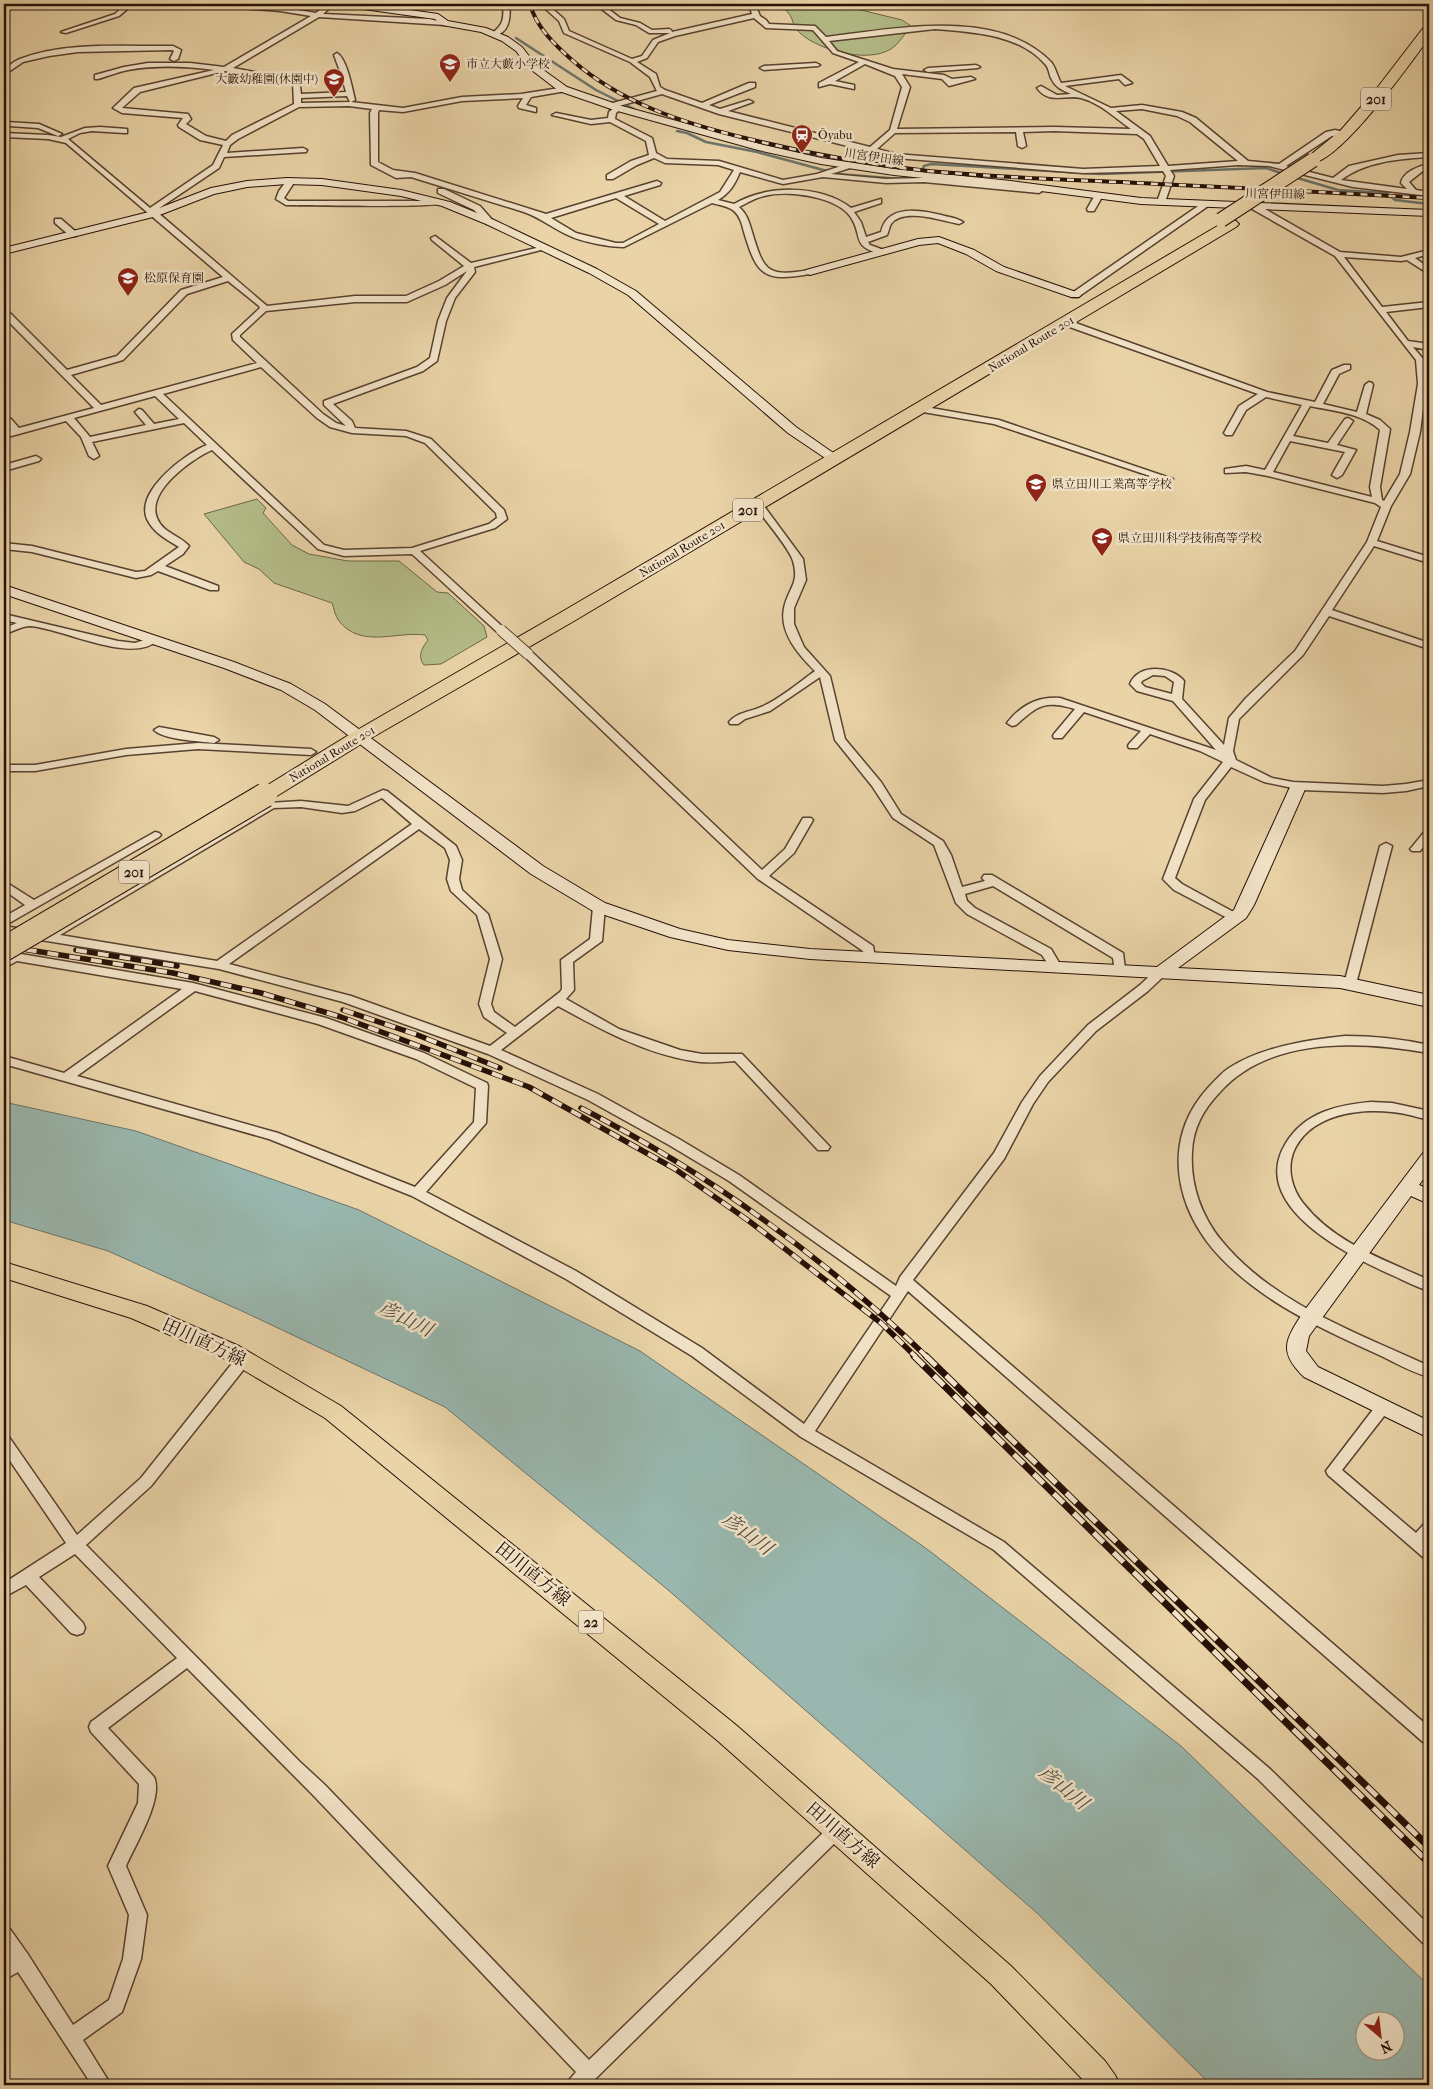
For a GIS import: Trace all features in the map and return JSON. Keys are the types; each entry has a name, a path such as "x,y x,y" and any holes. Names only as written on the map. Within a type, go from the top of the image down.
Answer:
{"highway":[{"name":"National Route 201","path":"1317,161 1346,133 1379,95 1429,30"},
{"name":"National Route 201","path":"4,949 259,790 559,611 831,455 1087,300 1226,222 1317,161 1359,130 1429,45"},
{"name":"National Route 201","path":"4,931 259,790 311,752 355,733 758,504 831,455 920,409 1067,323 1087,300"}],"main road":[{"name":"田川直方線","path":"4,1270 139,1312 231,1352 333,1412 727,1733 1001,1974 1095,2071 1105,2085"}],"street":[{"path":"64,32 117,15 130,4"},
{"path":"211,4 284,10 316,16 445,24"},
{"path":"284,10 292,4"},
{"path":"227,144 203,138 182,125 187,119 186,116 122,111 117,108 137,90 225,69 316,16 331,4"},
{"name":"川宮伊田線","path":"349,4 377,6 438,17 445,24 494,34 519,49 532,66 563,89 615,107 762,148 847,166 926,178 1041,189 1098,197 1255,207 1296,206 1429,213"},
{"path":"494,34 501,30 508,18 506,4"},
{"path":"543,4 562,20 566,32 632,61 653,76 657,88 662,92 719,111 896,156 1068,170 1166,169 1247,164 1281,166 1334,180 1413,194 1429,194"},
{"path":"598,4 605,4"},
{"path":"598,4 618,19 638,24 651,32 679,32 706,28 756,15"},
{"path":"752,4 756,15 764,21 766,26 771,28 815,28 838,54 892,71 944,78 949,83 971,79"},
{"path":"826,39 916,28 952,28 978,31 1009,38 1024,44 1050,65 1060,84 1108,110 1147,138 1170,176 1161,202"},
{"path":"632,61 645,57 659,39 679,32"},
{"path":"78,50 81,46 90,44 142,40"},
{"path":"4,73 30,58 78,50 174,48 178,50 174,59"},
{"path":"764,68 817,68 826,59 838,54"},
{"path":"337,56 349,94 351,102 349,104"},
{"path":"851,87 825,83 864,62"},
{"path":"98,77 128,68 164,65 225,69 296,82 298,106"},
{"path":"916,73 936,69 976,67"},
{"path":"873,149 893,131 906,87 902,78 892,71"},
{"path":"1060,84 1120,77 1128,83"},
{"path":"703,106 752,85"},
{"path":"1041,88 1044,92 1056,97 1081,96"},
{"path":"493,101 527,97 563,89"},
{"path":"611,120 615,107 662,92"},
{"path":"297,96 349,94"},
{"path":"154,214 154,208 216,166 227,144 235,138 298,106 349,104 376,109 403,110 478,97 527,97"},
{"path":"527,97 522,106 533,110"},
{"path":"719,111 750,102"},
{"path":"1108,110 1142,107 1154,108 1193,120 1247,164"},
{"path":"376,109 374,113 374,163 391,172 472,204 490,222"},
{"path":"556,115 591,122 611,120 649,140 652,154 665,161 719,163 783,182"},
{"path":"9,124 39,126 64,138 263,305 264,309"},
{"path":"4,135 64,138 78,130 91,128 124,131"},
{"path":"893,131 1019,129 1139,132"},
{"path":"1019,129 1022,146"},
{"path":"1281,166 1329,134 1335,132 1346,133"},
{"path":"223,155 303,150"},
{"path":"1334,180 1352,168 1398,157 1429,155"},
{"path":"610,176 634,163 654,156"},
{"path":"733,204 783,182 819,176 847,166"},
{"path":"1413,194 1405,180 1421,168 1429,166"},
{"path":"391,172 412,175 545,217 573,235 616,245 624,245 723,194 729,187 738,169"},
{"path":"819,176 886,181 926,178"},
{"path":"291,181 283,191 280,199 286,203 385,202 422,204 439,202"},
{"path":"4,251 154,214 211,191 247,184 291,181 322,182 384,190 439,202 490,222 593,271 632,293 792,430 831,455"},
{"path":"545,217 657,184"},
{"path":"711,200 733,204 755,196 780,192 817,196 838,203 850,211 853,214 863,241 868,247 882,252"},
{"path":"617,196 665,224"},
{"path":"1091,209 1098,197"},
{"path":"850,211 878,202"},
{"path":"733,204 742,216 759,267 773,274 788,275 810,272 918,242 939,240 970,252 984,262 1000,269 1087,300 1207,204"},
{"path":"1231,760 1228,751 1234,718 1299,653 1328,612 1372,542 1382,504 1405,474 1415,432 1422,384 1420,360 1404,343 1338,254 1255,207"},
{"path":"863,241 884,233 887,224 893,218 904,213 959,222"},
{"path":"58,221 73,234"},
{"path":"352,430 349,423 327,403 420,369 434,359 442,321 451,298 471,272 469,266 435,238"},
{"path":"157,393 321,547 344,553 414,552 418,548 492,526 502,519 501,512 428,441 418,435 402,432 352,430 329,423 262,364 236,338 236,334 264,309 355,300 407,299 442,283 469,266 545,248"},
{"path":"1338,254 1401,259 1429,252"},
{"path":"1408,257 1429,272"},
{"path":"64,374 120,358 184,292 229,278"},
{"path":"1380,310 1429,304"},
{"path":"4,312 99,408"},
{"path":"1067,323 1265,394 1361,415 1377,422 1385,429 1375,487 1382,504"},
{"path":"1404,343 1429,347"},
{"path":"4,434 262,364"},
{"path":"1318,406 1335,372 1347,367"},
{"path":"1361,415 1369,385"},
{"path":"1229,433 1242,408 1265,394"},
{"path":"1268,473 1307,403"},
{"path":"920,409 996,422 1168,479"},
{"path":"139,412 152,427"},
{"path":"68,417 86,440 94,456"},
{"path":"4,419 17,431"},
{"path":"86,440 186,420"},
{"path":"1332,446 1348,421"},
{"path":"1288,438 1351,450 1337,475"},
{"path":"4,546 32,549 136,575 148,573 180,552 184,546 161,532 151,517 152,501 159,485 169,474 206,449 214,446"},
{"path":"4,468 36,459"},
{"path":"1228,471 1246,469 1268,473 1382,504"},
{"path":"758,504 798,559 801,580 789,608 789,624 799,648 825,676 840,740 877,784 897,816 939,843 962,903 971,911 1047,952 1055,966"},
{"path":"1372,542 1429,560"},
{"path":"414,552 528,654 762,876 869,949 869,957"},
{"path":"157,567 214,588"},
{"path":"4,589 229,665 286,687 320,707 537,870 599,907 676,933 728,945 776,951 1350,984 1429,1001"},
{"path":"1328,612 1429,646"},
{"path":"4,617 127,645 136,646 153,640"},
{"path":"4,630 30,622"},
{"path":"734,722 741,717 766,710 821,672"},
{"path":"1178,699 1231,760 1246,771 1270,781 1298,787 1390,790 1429,783"},
{"path":"1012,723 1033,705 1048,700 1060,700 1231,760"},
{"path":"1058,736 1082,708"},
{"path":"159,730 188,737 243,743 246,748"},
{"path":"1133,746 1148,730"},
{"path":"4,768 35,768 126,752 198,746 311,752"},
{"path":"1231,760 1200,799 1169,879 1178,887 1234,918"},
{"path":"806,1433 902,1288 999,1156 1028,1102 1044,1079 1092,1028 1144,988 1161,972 1234,918 1246,905 1298,787"},
{"path":"49,937 272,805 301,804 342,810 351,809 383,793 419,824 450,846 456,860 453,880 458,891 482,914 496,959 485,1004 488,1014 515,1033"},
{"path":"762,876 790,851 807,820"},
{"path":"220,965 419,824"},
{"path":"1416,848 1429,833"},
{"path":"4,922 155,835"},
{"path":"1350,984 1386,846"},
{"path":"958,892 991,880 1119,956 1119,970"},
{"path":"4,884 34,904"},
{"path":"492,1051 558,1000 568,990 567,960 596,941 599,907"},
{"path":"4,931 220,965 347,999 492,1051 593,1097 674,1142 734,1178 902,1288 1429,1737"},
{"path":"4,964 15,957 192,987 322,1021 420,1056 482,1086 480,1123 417,1193"},
{"path":"67,1078 192,987"},
{"path":"558,1000 615,1032 678,1054 702,1058 738,1057 823,1146"},
{"path":"1429,1049 1408,1043 1353,1041 1313,1043 1286,1048 1252,1062 1230,1074 1203,1102 1191,1120 1185,1142 1185,1168 1196,1213 1224,1253 1248,1276 1276,1296 1311,1316 1429,1372"},
{"path":"4,1060 273,1136 417,1193 571,1275 696,1352 806,1433 999,1546 1264,1774 1429,1937"},
{"path":"1429,1116 1399,1108 1351,1109 1328,1114 1309,1122 1292,1138 1282,1169 1288,1189 1307,1218 1358,1253 1429,1286"},
{"path":"1429,1158 1311,1316 1296,1341 1295,1353 1300,1362 1310,1372 1429,1430"},
{"path":"1407,1187 1429,1197"},
{"path":"4,1590 76,1545 146,1482 243,1360"},
{"path":"1383,1407 1333,1471 1429,1554"},
{"path":"4,1441 76,1545 293,1766 319,1790 589,2072"},
{"path":"1417,1543 1429,1528"},
{"path":"27,1575 77,1628"},
{"path":"70,2038 116,2006 132,1959 138,1915 117,1866 146,1803 148,1782 97,1727 188,1659"},
{"path":"576,2085 837,1830"},
{"path":"4,1934 102,2085"},
{"path":"4,1972 21,1959"}],"green space":[{"path":"779,4 843,4 902,20 911,26 891,49 869,55 855,55 828,49 804,37 794,26 790,15"},
{"path":"257,499 266,508 263,513 292,545 309,554 348,561 399,561 437,592 448,593 484,626 487,637 441,664 424,665 421,655 422,649 428,640 425,635 368,637 348,629 339,621 332,603 274,583 259,569 244,562 204,514"}],"water":[{"name":"彦山川","path":"4,1102 136,1131 359,1210 640,1351 927,1549 1181,1746 1429,1986 1429,2085 1211,2085 1038,1914 667,1589 445,1407 244,1312 108,1251 4,1220"}],"waterway":[{"path":"516,38 596,90 634,109"},
{"path":"677,131 687,133 706,142 757,152 838,174 901,179"},
{"path":"909,179 920,176 924,166 931,164 1101,174 1266,168 1284,174"},
{"path":"1294,177 1338,190 1387,193 1395,200 1429,204"}],"railway":[{"path":"530,4 541,28 572,60 591,75 632,100 699,126 836,158 928,171 1014,177 1429,198"},
{"path":"4,946 173,973 261,993 341,1017 529,1087 675,1169 749,1221 881,1323 916,1357"},
{"path":"76,950 177,966"},
{"path":"343,1010 415,1034 500,1068"},
{"path":"581,1108 674,1160 763,1220 848,1285 927,1357"},
{"path":"914,1356 1429,1863"},
{"path":"926,1356 1429,1847"}],"place":[{"name":"市立大藪小学校","path":"450,83"},
{"name":"大籔幼稚園(休園中)","path":"334,98"},
{"name":"Ōyabu","path":"802,154"},
{"name":"松原保育園","path":"128,297"},
{"name":"県立田川工業高等学校","path":"1036,503"},
{"name":"県立田川科学技術高等学校","path":"1102,557"}]}
